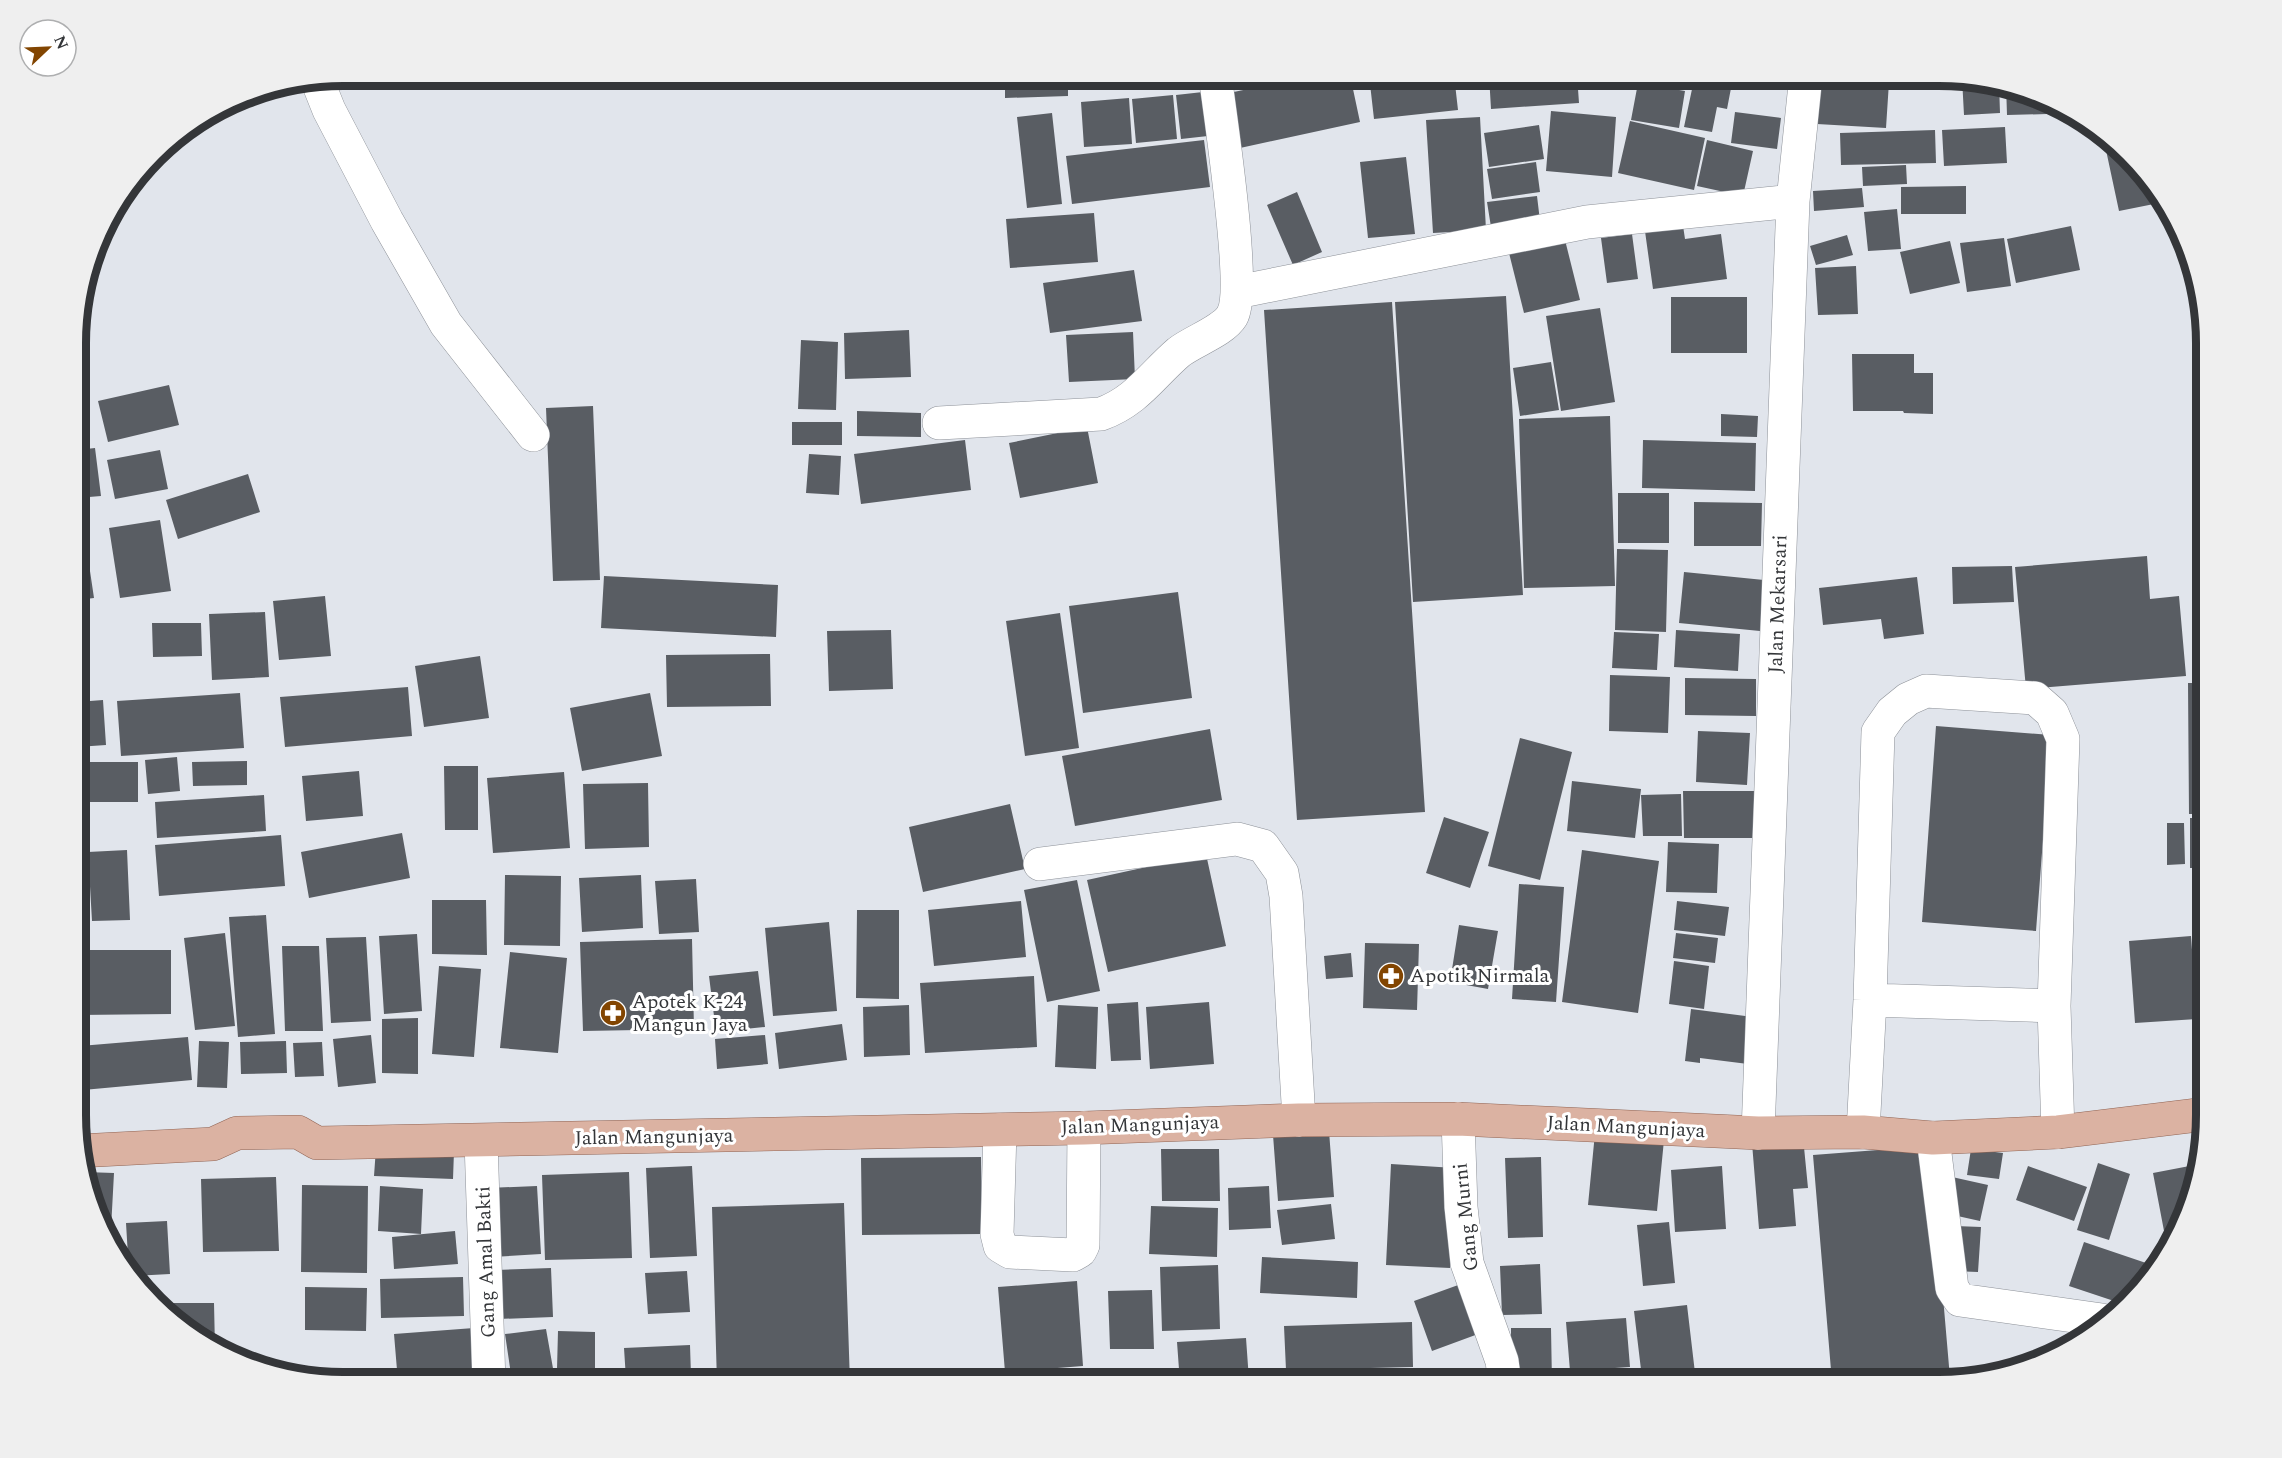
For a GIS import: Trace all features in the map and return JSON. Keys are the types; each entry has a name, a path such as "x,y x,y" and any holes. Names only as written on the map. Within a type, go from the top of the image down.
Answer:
{"main road":[{"name":"Jalan Mangunjaya","path":"88,1150 213,1144 237,1133 298,1132 317,1143 1000,1130 1299,1120 1458,1119 1758,1133 1863,1132 1933,1138 2058,1132 2196,1115"}],"street":[{"path":"939,423 1101,414 1112,410 1137,395 1180,352 1222,325 1232,315 1237,292 1235,245 1216,86"},
{"name":"Jalan Mekarsari","path":"1758,1133 1793,201 1805,86"},
{"path":"319,87 328,110 446,324 532,435"},
{"path":"1237,292 1587,222 1793,201"},
{"path":"1863,1132 1870,1000 1878,732 1892,712 1908,699 1926,691 2035,698 2052,713 2063,738 2054,1006 2058,1132"},
{"path":"1040,864 1237,840 1263,846 1282,873 1286,896 1299,1120"},
{"path":"1870,1000 2054,1006"},
{"name":"Gang Murni","path":"1458,1119 1461,1207 1467,1263 1502,1360 1504,1372"},
{"path":"1000,1130 997,1234 1000,1246 1010,1252 1073,1255 1080,1251 1083,1245 1084,1128"},
{"path":"1933,1138 1952,1288 1960,1300 2096,1319"},
{"name":"Gang Amal Bakti","path":"482,1141 489,1372"}],"building":[{"path":"1005,86 1068,86 1068,96 1005,98"},
{"path":"1262,86 1352,86 1360,122 1240,148 1229,93"},
{"path":"1370,86 1455,86 1458,110 1374,119"},
{"path":"1490,86 1578,86 1579,103 1491,109"},
{"path":"1637,86 1656,86 1685,91 1679,128 1631,120"},
{"path":"1693,86 1731,86 1727,109 1717,107 1712,132 1684,127"},
{"path":"1819,86 1889,86 1886,128 1817,124"},
{"path":"1896,86 1941,86 1941,88"},
{"path":"1962,87 1999,92 2000,113 1964,115"},
{"path":"1212,91 1217,135 1181,139 1176,95"},
{"path":"2006,94 2047,109 2047,114 2007,115"},
{"path":"1173,95 1177,139 1136,143 1132,99"},
{"path":"1129,98 1132,144 1084,147 1081,102"},
{"path":"1551,111 1616,117 1612,177 1546,171"},
{"path":"1735,112 1781,118 1777,149 1731,143"},
{"path":"1052,113 1062,204 1027,208 1017,117"},
{"path":"1480,117 1486,230 1433,233 1426,120"},
{"path":"1630,121 1705,138 1694,190 1618,173"},
{"path":"1539,125 1544,159 1489,167 1484,133"},
{"path":"2005,127 2007,163 1944,166 1942,130"},
{"path":"1935,130 1936,163 1841,165 1840,133"},
{"path":"1204,140 1210,187 1072,204 1066,156"},
{"path":"1707,140 1753,151 1743,196 1697,186"},
{"path":"2105,146 2133,173 2153,201 2154,204 2119,211"},
{"path":"1406,157 1415,234 1368,238 1360,162"},
{"path":"1536,162 1540,192 1492,199 1487,169"},
{"path":"1906,165 1907,184 1863,186 1862,167"},
{"path":"1966,186 1966,214 1901,214 1901,187"},
{"path":"1862,188 1864,207 1814,211 1813,191"},
{"path":"1297,192 1322,252 1293,265 1267,205"},
{"path":"1537,196 1540,221 1491,227 1487,202"},
{"path":"1897,209 1901,249 1868,251 1864,212"},
{"path":"1094,213 1098,262 1010,268 1006,219"},
{"path":"1682,219 1685,239 1721,234 1727,279 1653,289 1644,224"},
{"path":"2071,226 2080,270 2016,283 2007,239"},
{"path":"1563,232 1580,300 1524,313 1507,245"},
{"path":"1632,234 1638,279 1607,283 1601,238"},
{"path":"1847,235 1853,255 1816,265 1810,246"},
{"path":"2004,238 2011,286 1967,292 1960,243"},
{"path":"1950,241 1960,283 1910,294 1900,252"},
{"path":"1856,266 1858,314 1818,315 1815,268"},
{"path":"1134,270 1142,321 1050,333 1043,283"},
{"path":"1506,296 1523,595 1413,602 1395,302"},
{"path":"1671,297 1747,297 1747,353 1671,353"},
{"path":"1392,302 1425,812 1297,820 1264,310"},
{"path":"1600,308 1615,402 1561,411 1546,316"},
{"path":"909,330 911,377 845,379 844,333"},
{"path":"1133,332 1135,379 1069,382 1066,335"},
{"path":"801,340 838,342 836,410 798,409"},
{"path":"1852,354 1914,354 1914,373 1933,373 1933,414 1904,413 1903,411 1853,411"},
{"path":"1551,362 1559,410 1520,416 1513,368"},
{"path":"169,385 179,425 108,442 98,401"},
{"path":"593,406 600,580 553,581 546,408"},
{"path":"857,411 921,413 921,437 857,436"},
{"path":"1721,414 1758,416 1757,437 1721,436"},
{"path":"1610,416 1615,586 1524,588 1519,419"},
{"path":"792,422 842,422 842,445 792,445"},
{"path":"1087,427 1098,483 1020,498 1009,443"},
{"path":"965,440 971,490 861,504 854,454"},
{"path":"1643,440 1756,443 1755,491 1642,488"},
{"path":"95,448 101,496 86,497 86,449"},
{"path":"160,450 168,489 115,499 107,460"},
{"path":"809,454 841,456 839,495 806,493"},
{"path":"248,474 260,512 178,539 166,500"},
{"path":"1618,493 1669,493 1669,543 1618,543"},
{"path":"1694,502 1762,503 1761,546 1694,546"},
{"path":"160,520 171,591 120,598 109,528"},
{"path":"86,544 94,598 86,599"},
{"path":"1617,549 1668,550 1666,632 1615,630"},
{"path":"2147,556 2150,599 2179,596 2186,676 2026,689 2015,567"},
{"path":"2012,566 2014,602 1953,604 1952,567"},
{"path":"1684,572 1774,581 1770,632 1679,623"},
{"path":"604,576 778,585 776,637 601,628"},
{"path":"1917,577 1924,634 1884,639 1881,619 1823,625 1819,588"},
{"path":"1178,592 1192,698 1083,713 1069,606"},
{"path":"325,596 331,656 279,660 273,601"},
{"path":"265,612 269,677 212,680 209,614"},
{"path":"1060,613 1079,748 1025,756 1006,621"},
{"path":"152,623 201,623 202,656 153,657"},
{"path":"891,630 893,689 829,691 827,631"},
{"path":"1676,630 1740,634 1738,671 1674,667"},
{"path":"1614,632 1659,634 1657,670 1612,668"},
{"path":"770,654 771,706 667,707 666,655"},
{"path":"480,656 489,718 424,727 415,666"},
{"path":"1610,675 1670,677 1668,733 1609,731"},
{"path":"1685,678 1756,679 1756,716 1685,715"},
{"path":"2188,683 2196,683 2196,814 2189,814"},
{"path":"408,687 412,736 285,747 280,697"},
{"path":"240,693 244,748 121,756 117,701"},
{"path":"650,693 662,756 582,771 570,708"},
{"path":"103,700 106,745 86,746 86,701"},
{"path":"1936,726 2051,735 2036,931 1922,922"},
{"path":"1210,729 1222,800 1075,826 1062,756"},
{"path":"1698,731 1750,733 1747,785 1696,782"},
{"path":"1520,738 1572,752 1540,880 1488,866"},
{"path":"177,757 180,791 148,794 145,760"},
{"path":"247,761 247,785 193,786 192,762"},
{"path":"87,762 138,762 138,802 87,802"},
{"path":"444,766 478,766 478,830 445,830"},
{"path":"359,771 363,816 306,821 302,776"},
{"path":"564,772 570,848 493,853 487,778"},
{"path":"1572,781 1641,789 1635,838 1567,831"},
{"path":"648,783 649,847 585,849 583,784"},
{"path":"1683,791 1763,791 1764,838 1684,838"},
{"path":"1681,794 1682,836 1643,836 1641,795"},
{"path":"264,795 266,831 157,838 155,802"},
{"path":"1010,804 1025,869 923,892 909,827"},
{"path":"1444,817 1489,832 1470,888 1426,873"},
{"path":"2190,818 2196,818 2196,868 2190,868"},
{"path":"2167,823 2184,823 2185,864 2167,865"},
{"path":"402,833 410,878 309,898 301,852"},
{"path":"281,835 285,886 159,896 155,845"},
{"path":"1668,842 1719,844 1717,893 1666,892"},
{"path":"127,850 130,920 92,921 88,852"},
{"path":"1582,850 1659,861 1638,1013 1562,1002"},
{"path":"1206,854 1226,946 1108,972 1087,880"},
{"path":"505,875 561,876 560,946 504,945"},
{"path":"641,875 643,928 582,932 579,878"},
{"path":"696,879 699,932 659,934 655,881"},
{"path":"1077,880 1100,991 1047,1002 1024,890"},
{"path":"1519,884 1564,887 1556,1002 1512,999"},
{"path":"432,900 486,900 487,955 432,954"},
{"path":"1021,901 1026,957 934,966 928,910"},
{"path":"1677,901 1729,907 1725,936 1674,930"},
{"path":"857,910 899,910 899,999 856,998"},
{"path":"266,915 275,1034 238,1037 229,917"},
{"path":"829,922 837,1011 773,1016 765,928"},
{"path":"1459,925 1498,931 1488,989 1450,982"},
{"path":"225,933 235,1026 195,1030 184,938"},
{"path":"1676,933 1718,938 1715,963 1673,958"},
{"path":"417,934 422,1011 384,1014 379,936"},
{"path":"2191,936 2196,1019 2135,1023 2129,941"},
{"path":"366,937 371,1021 331,1023 326,938"},
{"path":"692,939 694,1029 583,1031 580,942"},
{"name":"Apotik Nirmala","path":"1365,943 1419,944 1417,1010 1363,1008"},
{"path":"282,946 319,946 323,1031 285,1031"},
{"path":"86,950 171,950 171,1014 86,1015"},
{"path":"510,952 567,958 558,1053 500,1048"},
{"path":"1351,953 1353,977 1326,979 1324,956"},
{"path":"1674,961 1709,966 1704,1009 1669,1004"},
{"path":"439,966 481,969 474,1057 432,1054"},
{"path":"758,971 765,1027 716,1032 709,976"},
{"path":"1034,976 1037,1047 925,1053 920,983"},
{"path":"1138,1002 1141,1060 1111,1061 1107,1004"},
{"path":"1209,1002 1214,1064 1150,1069 1146,1007"},
{"path":"909,1005 910,1055 864,1057 863,1007"},
{"path":"1058,1005 1098,1007 1096,1069 1055,1067"},
{"path":"1691,1009 1753,1017 1748,1064 1700,1058 1700,1063 1685,1061"},
{"path":"418,1018 418,1074 382,1073 382,1019"},
{"path":"842,1024 847,1060 779,1069 775,1033"},
{"path":"371,1035 376,1083 338,1087 333,1039"},
{"path":"765,1035 768,1064 717,1069 715,1039"},
{"path":"188,1037 192,1080 86,1090 86,1046"},
{"path":"199,1041 229,1042 227,1088 197,1087"},
{"path":"286,1041 287,1073 241,1074 240,1042"},
{"path":"322,1042 324,1076 295,1077 293,1043"},
{"path":"1329,1131 1334,1197 1278,1201 1273,1135"},
{"path":"1595,1133 1664,1140 1657,1211 1588,1205"},
{"path":"1803,1137 1808,1188 1793,1189 1796,1226 1759,1229 1752,1143"},
{"path":"1930,1146 1949,1372 1831,1372 1813,1155"},
{"path":"376,1148 454,1151 453,1179 374,1176"},
{"path":"1161,1149 1219,1149 1220,1201 1162,1201"},
{"path":"1971,1149 2003,1153 1999,1179 1967,1175"},
{"path":"981,1157 982,1234 862,1235 861,1158"},
{"path":"1541,1157 1543,1237 1508,1238 1505,1158"},
{"path":"2098,1163 2130,1174 2109,1240 2077,1230"},
{"path":"1391,1164 1455,1168 1450,1268 1386,1265"},
{"path":"692,1166 697,1256 650,1258 646,1168"},
{"path":"1722,1166 1726,1229 1675,1232 1671,1170"},
{"path":"2028,1166 2087,1187 2074,1221 2016,1200"},
{"path":"2192,1166 2183,1198 2165,1238 2153,1173"},
{"path":"92,1172 114,1173 111,1227"},
{"path":"629,1172 632,1258 545,1260 542,1175"},
{"path":"276,1177 279,1251 203,1252 201,1179"},
{"path":"1952,1177 1988,1185 1980,1221 1944,1213"},
{"path":"302,1185 368,1186 367,1273 301,1272"},
{"path":"380,1186 423,1189 421,1234 378,1231"},
{"path":"537,1186 541,1254 492,1257 488,1188"},
{"path":"1269,1186 1271,1228 1229,1230 1228,1188"},
{"path":"844,1203 850,1372 717,1372 712,1207"},
{"path":"1331,1204 1335,1239 1282,1245 1277,1210"},
{"path":"1151,1206 1218,1208 1217,1257 1149,1254"},
{"path":"167,1221 170,1274 142,1276 128,1256 126,1223"},
{"path":"1669,1222 1675,1283 1643,1286 1637,1225"},
{"path":"1955,1226 1981,1227 1978,1272 1952,1271"},
{"path":"455,1231 458,1264 394,1269 392,1237"},
{"path":"2084,1242 2149,1264 2116,1302 2069,1286"},
{"path":"1262,1257 1358,1262 1357,1298 1260,1293"},
{"path":"1540,1264 1542,1314 1502,1315 1500,1266"},
{"path":"1218,1265 1220,1329 1162,1331 1160,1267"},
{"path":"551,1268 553,1317 498,1319 496,1270"},
{"path":"687,1271 690,1312 648,1314 645,1273"},
{"path":"463,1277 464,1316 381,1318 380,1279"},
{"path":"1472,1280 1489,1330 1432,1351 1414,1301"},
{"path":"1077,1281 1083,1366 1005,1372 998,1287"},
{"path":"305,1287 367,1288 366,1331 305,1330"},
{"path":"1152,1290 1154,1349 1110,1349 1108,1291"},
{"path":"167,1303 214,1303 215,1338"},
{"path":"1687,1305 1695,1372 1641,1372 1634,1311"},
{"path":"1626,1318 1630,1367 1570,1371 1566,1322"},
{"path":"1412,1322 1413,1367 1286,1370 1284,1326"},
{"path":"474,1328 479,1372 397,1372 394,1334"},
{"path":"1511,1328 1551,1328 1552,1372 1511,1372"},
{"path":"546,1329 554,1372 511,1372 505,1334"},
{"path":"558,1331 595,1332 595,1370 557,1369"},
{"path":"1246,1338 1248,1372 1179,1372 1177,1342"},
{"path":"690,1345 691,1372 626,1372 624,1348"}],"place":[{"name":"Apotik Nirmala","path":"1391,976"},
{"name":"Apotek K-24 Mangun Jaya","path":"613,1013"}]}
